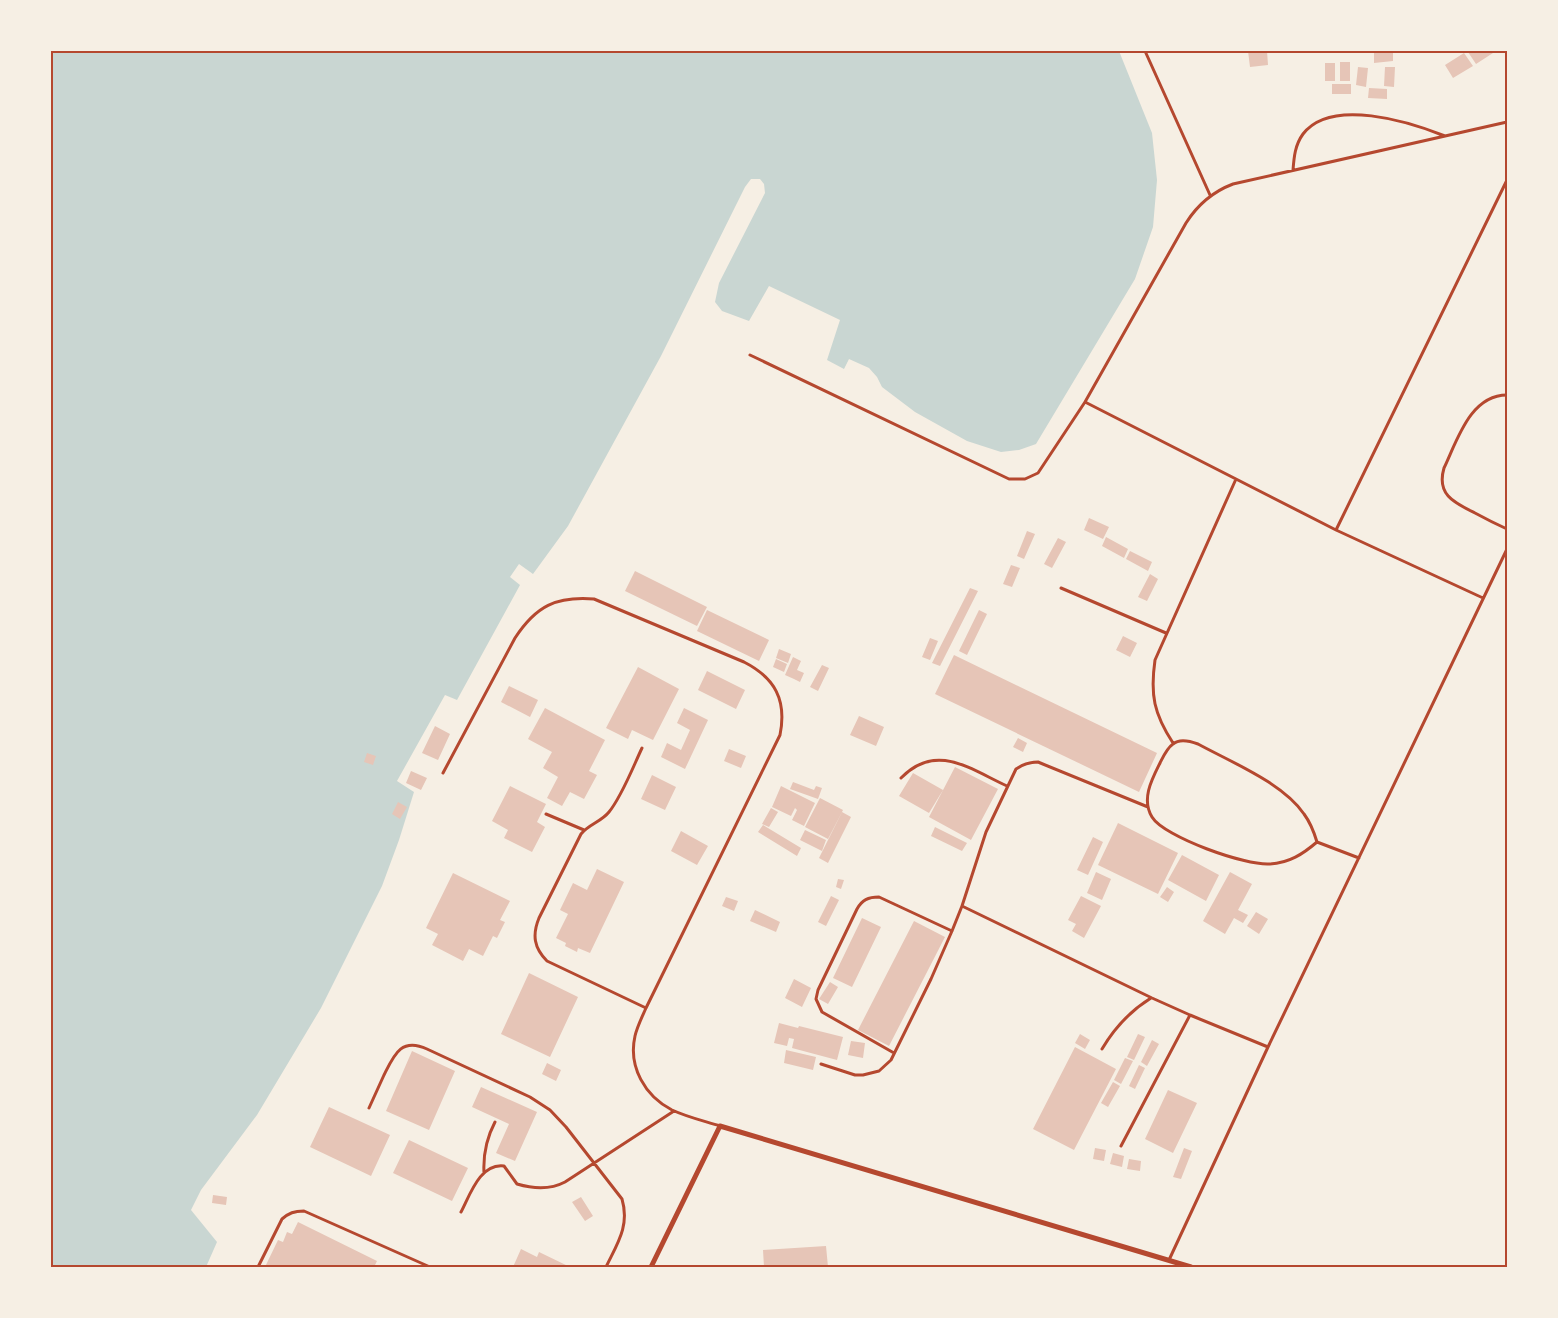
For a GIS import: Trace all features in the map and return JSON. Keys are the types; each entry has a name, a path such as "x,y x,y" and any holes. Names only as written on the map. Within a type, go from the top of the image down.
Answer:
{"street":[{"path":"651,1267 720,1126 1191,1267"}],"lane":[{"path":"1145,51 1210,195"},
{"path":"1293,170 1295,149 1303,133 1316,122 1330,116 1381,117 1411,124 1445,136"},
{"path":"750,355 1009,479 1025,479 1038,473 1086,402 1186,223 1192,213 1210,195 1221,188 1233,184 1507,122"},
{"path":"1336,530 1507,180"},
{"path":"1507,395 1491,398 1480,404 1471,413 1442,475 1444,490 1454,502 1507,529"},
{"path":"1086,402 1336,530 1483,598"},
{"path":"1173,743 1161,725 1154,704 1152,682 1155,660 1236,479"},
{"path":"1169,1260 1268,1047 1507,549"},
{"path":"1061,588 1166,633"},
{"path":"443,773 515,638 526,622 540,609 557,601 575,597 594,599 744,662 758,669 769,680 777,692 781,706 780,736 646,1008 635,1036 633,1051 635,1066 640,1080 649,1093 661,1103 674,1110 720,1126"},
{"path":"1182,740 1190,741 1283,792 1304,814 1312,827 1317,842 1295,858 1275,864 1255,864 1203,847 1170,832 1160,826 1152,817 1148,807 1148,793 1151,780 1173,743 1182,740"},
{"path":"642,748 612,808 599,822 584,830 578,838 534,932 537,948 546,961 646,1008"},
{"path":"901,778 919,763 942,759 953,761 1007,786"},
{"path":"821,1064 855,1075 871,1074 885,1066 894,1053 931,979 952,930 962,906 980,847 1007,786 1016,769 1022,764 1038,762 1148,807"},
{"path":"546,814 584,830"},
{"path":"1317,842 1359,858"},
{"path":"894,1053 822,1012 818,1008 816,999 818,990 857,909 865,899 878,897 952,930"},
{"path":"962,906 1190,1016 1268,1047"},
{"path":"1102,1049 1123,1020 1152,998"},
{"path":"1121,1146 1190,1016"},
{"path":"369,1108 395,1054 406,1046 420,1046 540,1103 566,1126 616,1191 625,1209 624,1229 606,1267"},
{"path":"461,1212 477,1181 484,1173 497,1166 504,1166 517,1184 536,1188 549,1188 560,1185 674,1110"},
{"path":"484,1173 484,1152 494,1122"},
{"path":"258,1267 282,1219 295,1211 304,1211 430,1267"}],"shaded area":[{"path":"51,51 1119,51 1152,133 1157,180 1153,227 1135,279 1036,444 1019,450 1001,452 967,441 915,412 882,387 877,377 869,368 849,359 844,369 827,360 840,320 769,286 749,321 722,311 715,302 719,283 765,193 764,184 760,179 751,179 745,187 661,356 568,526 533,574 519,564 510,577 520,585 457,700 445,695 397,781 414,792 382,886 321,1008 257,1115 201,1190 191,1210 217,1242 206,1267 51,1267"}],"building":[{"path":"1248,51 1267,51 1268,65 1250,67"},
{"path":"1469,51 1492,51 1493,53 1476,64"},
{"path":"1393,52 1393,61 1374,63 1374,53"},
{"path":"1464,53 1473,66 1453,78 1445,65"},
{"path":"1340,62 1350,62 1350,81 1340,81"},
{"path":"1325,63 1335,63 1335,81 1325,81"},
{"path":"1358,67 1368,68 1366,87 1356,85"},
{"path":"1385,67 1395,67 1394,87 1384,86"},
{"path":"1332,84 1351,84 1351,94 1332,94"},
{"path":"1369,88 1387,89 1387,99 1368,98"},
{"path":"1089,518 1109,527 1103,539 1084,530"},
{"path":"1027,531 1035,534 1024,559 1017,556"},
{"path":"1106,537 1128,549 1124,558 1102,546"},
{"path":"1058,538 1066,542 1052,568 1044,564"},
{"path":"1130,551 1152,562 1148,571 1126,559"},
{"path":"1011,565 1020,568 1012,587 1003,584"},
{"path":"635,571 707,607 697,626 625,591"},
{"path":"1150,574 1158,579 1147,601 1138,597"},
{"path":"970,588 978,591 940,666 932,663"},
{"path":"707,610 769,640 759,661 697,631"},
{"path":"979,610 987,614 967,655 959,651"},
{"path":"1123,636 1137,643 1130,657 1116,650"},
{"path":"930,638 938,641 930,660 922,657"},
{"path":"779,649 791,654 788,663 776,658"},
{"path":"954,655 1157,753 1139,792 935,694"},
{"path":"793,657 801,661 797,670 804,673 800,682 785,675"},
{"path":"776,659 787,664 784,672 773,667"},
{"path":"822,665 829,668 818,691 810,687"},
{"path":"638,667 679,689 653,740 632,730 628,739 606,728"},
{"path":"707,671 745,690 736,709 698,690"},
{"path":"509,686 538,700 530,717 501,702"},
{"path":"545,708 605,740 589,771 597,775 584,799 570,792 562,806 547,798 558,777 543,768 552,752 528,739"},
{"path":"684,708 708,720 685,769 661,757 667,743 681,750 690,730 677,723"},
{"path":"859,716 884,727 876,746 850,735"},
{"path":"435,726 450,734 438,760 422,753"},
{"path":"1018,738 1027,743 1023,752 1013,747"},
{"path":"729,749 746,756 741,768 724,761"},
{"path":"367,753 376,756 373,765 364,762"},
{"path":"955,767 998,789 971,840 929,817"},
{"path":"411,771 427,778 421,790 406,783"},
{"path":"913,773 943,790 929,813 899,796"},
{"path":"652,775 676,787 665,810 641,799"},
{"path":"793,782 814,790 816,786 822,788 818,799 790,789"},
{"path":"510,786 546,804 537,822 545,827 532,852 504,838 508,830 492,821"},
{"path":"781,786 815,803 804,826 792,820 797,810 795,808 791,816 772,807"},
{"path":"820,798 843,810 828,839 805,827"},
{"path":"398,802 407,807 400,819 392,814"},
{"path":"771,808 778,812 769,827 762,824"},
{"path":"842,812 851,817 828,863 819,858"},
{"path":"1118,823 1178,853 1158,894 1098,865"},
{"path":"763,825 801,848 797,856 758,832"},
{"path":"935,827 967,843 962,851 931,836"},
{"path":"805,830 826,840 822,851 800,840"},
{"path":"681,831 708,846 697,865 671,851"},
{"path":"1093,837 1103,842 1088,875 1077,870"},
{"path":"1182,855 1219,875 1206,901 1168,880"},
{"path":"597,869 624,882 590,953 578,948 577,952 565,946 566,943 556,938 568,914 560,910 573,883 587,890"},
{"path":"1096,872 1111,879 1102,900 1087,893"},
{"path":"1230,872 1252,884 1238,910 1248,915 1243,923 1234,918 1225,934 1203,921"},
{"path":"453,873 510,901 500,920 505,922 497,938 493,936 483,956 469,949 463,961 432,945 438,934 426,928"},
{"path":"838,879 844,880 841,889 836,887"},
{"path":"1167,887 1174,892 1168,902 1160,897"},
{"path":"831,896 839,900 826,926 818,922"},
{"path":"1081,896 1101,906 1084,938 1072,931 1076,924 1068,920"},
{"path":"726,897 738,901 734,911 722,906"},
{"path":"755,910 780,922 776,932 750,921"},
{"path":"1256,912 1268,919 1259,934 1247,926"},
{"path":"862,918 881,927 852,987 833,978"},
{"path":"914,921 945,937 889,1046 858,1030"},
{"path":"529,973 578,997 550,1057 501,1034"},
{"path":"794,979 811,988 802,1007 785,998"},
{"path":"830,982 838,987 828,1004 819,999"},
{"path":"779,1023 843,1037 837,1060 792,1048 794,1039 789,1038 787,1046 774,1043"},
{"path":"1080,1034 1090,1040 1085,1049 1075,1043"},
{"path":"1138,1034 1145,1037 1134,1060 1127,1057"},
{"path":"1152,1040 1159,1044 1147,1066 1141,1062"},
{"path":"851,1041 865,1043 863,1058 848,1055"},
{"path":"1075,1047 1116,1069 1074,1150 1033,1129"},
{"path":"786,1050 816,1057 813,1070 784,1063"},
{"path":"412,1051 455,1071 429,1130 386,1111"},
{"path":"1125,1058 1133,1061 1121,1084 1114,1080"},
{"path":"547,1063 561,1070 556,1081 542,1074"},
{"path":"1139,1065 1145,1068 1135,1089 1129,1086"},
{"path":"1113,1082 1120,1086 1108,1107 1101,1103"},
{"path":"481,1087 537,1112 515,1161 496,1153 509,1124 472,1107"},
{"path":"1168,1090 1197,1103 1173,1153 1145,1139"},
{"path":"329,1107 390,1135 371,1176 310,1147"},
{"path":"409,1140 468,1168 452,1201 393,1173"},
{"path":"1095,1148 1106,1150 1104,1161 1093,1159"},
{"path":"1184,1148 1192,1151 1181,1179 1173,1177"},
{"path":"1113,1153 1124,1156 1122,1167 1110,1164"},
{"path":"1129,1159 1141,1161 1140,1171 1127,1169"},
{"path":"213,1195 227,1197 226,1205 212,1203"},
{"path":"581,1197 593,1216 585,1221 572,1202"},
{"path":"298,1222 377,1261 374,1267 265,1267 278,1240 283,1242 287,1232 292,1234"},
{"path":"826,1246 828,1267 764,1267 763,1250"},
{"path":"521,1249 537,1257 539,1252 570,1267 513,1267"}]}
